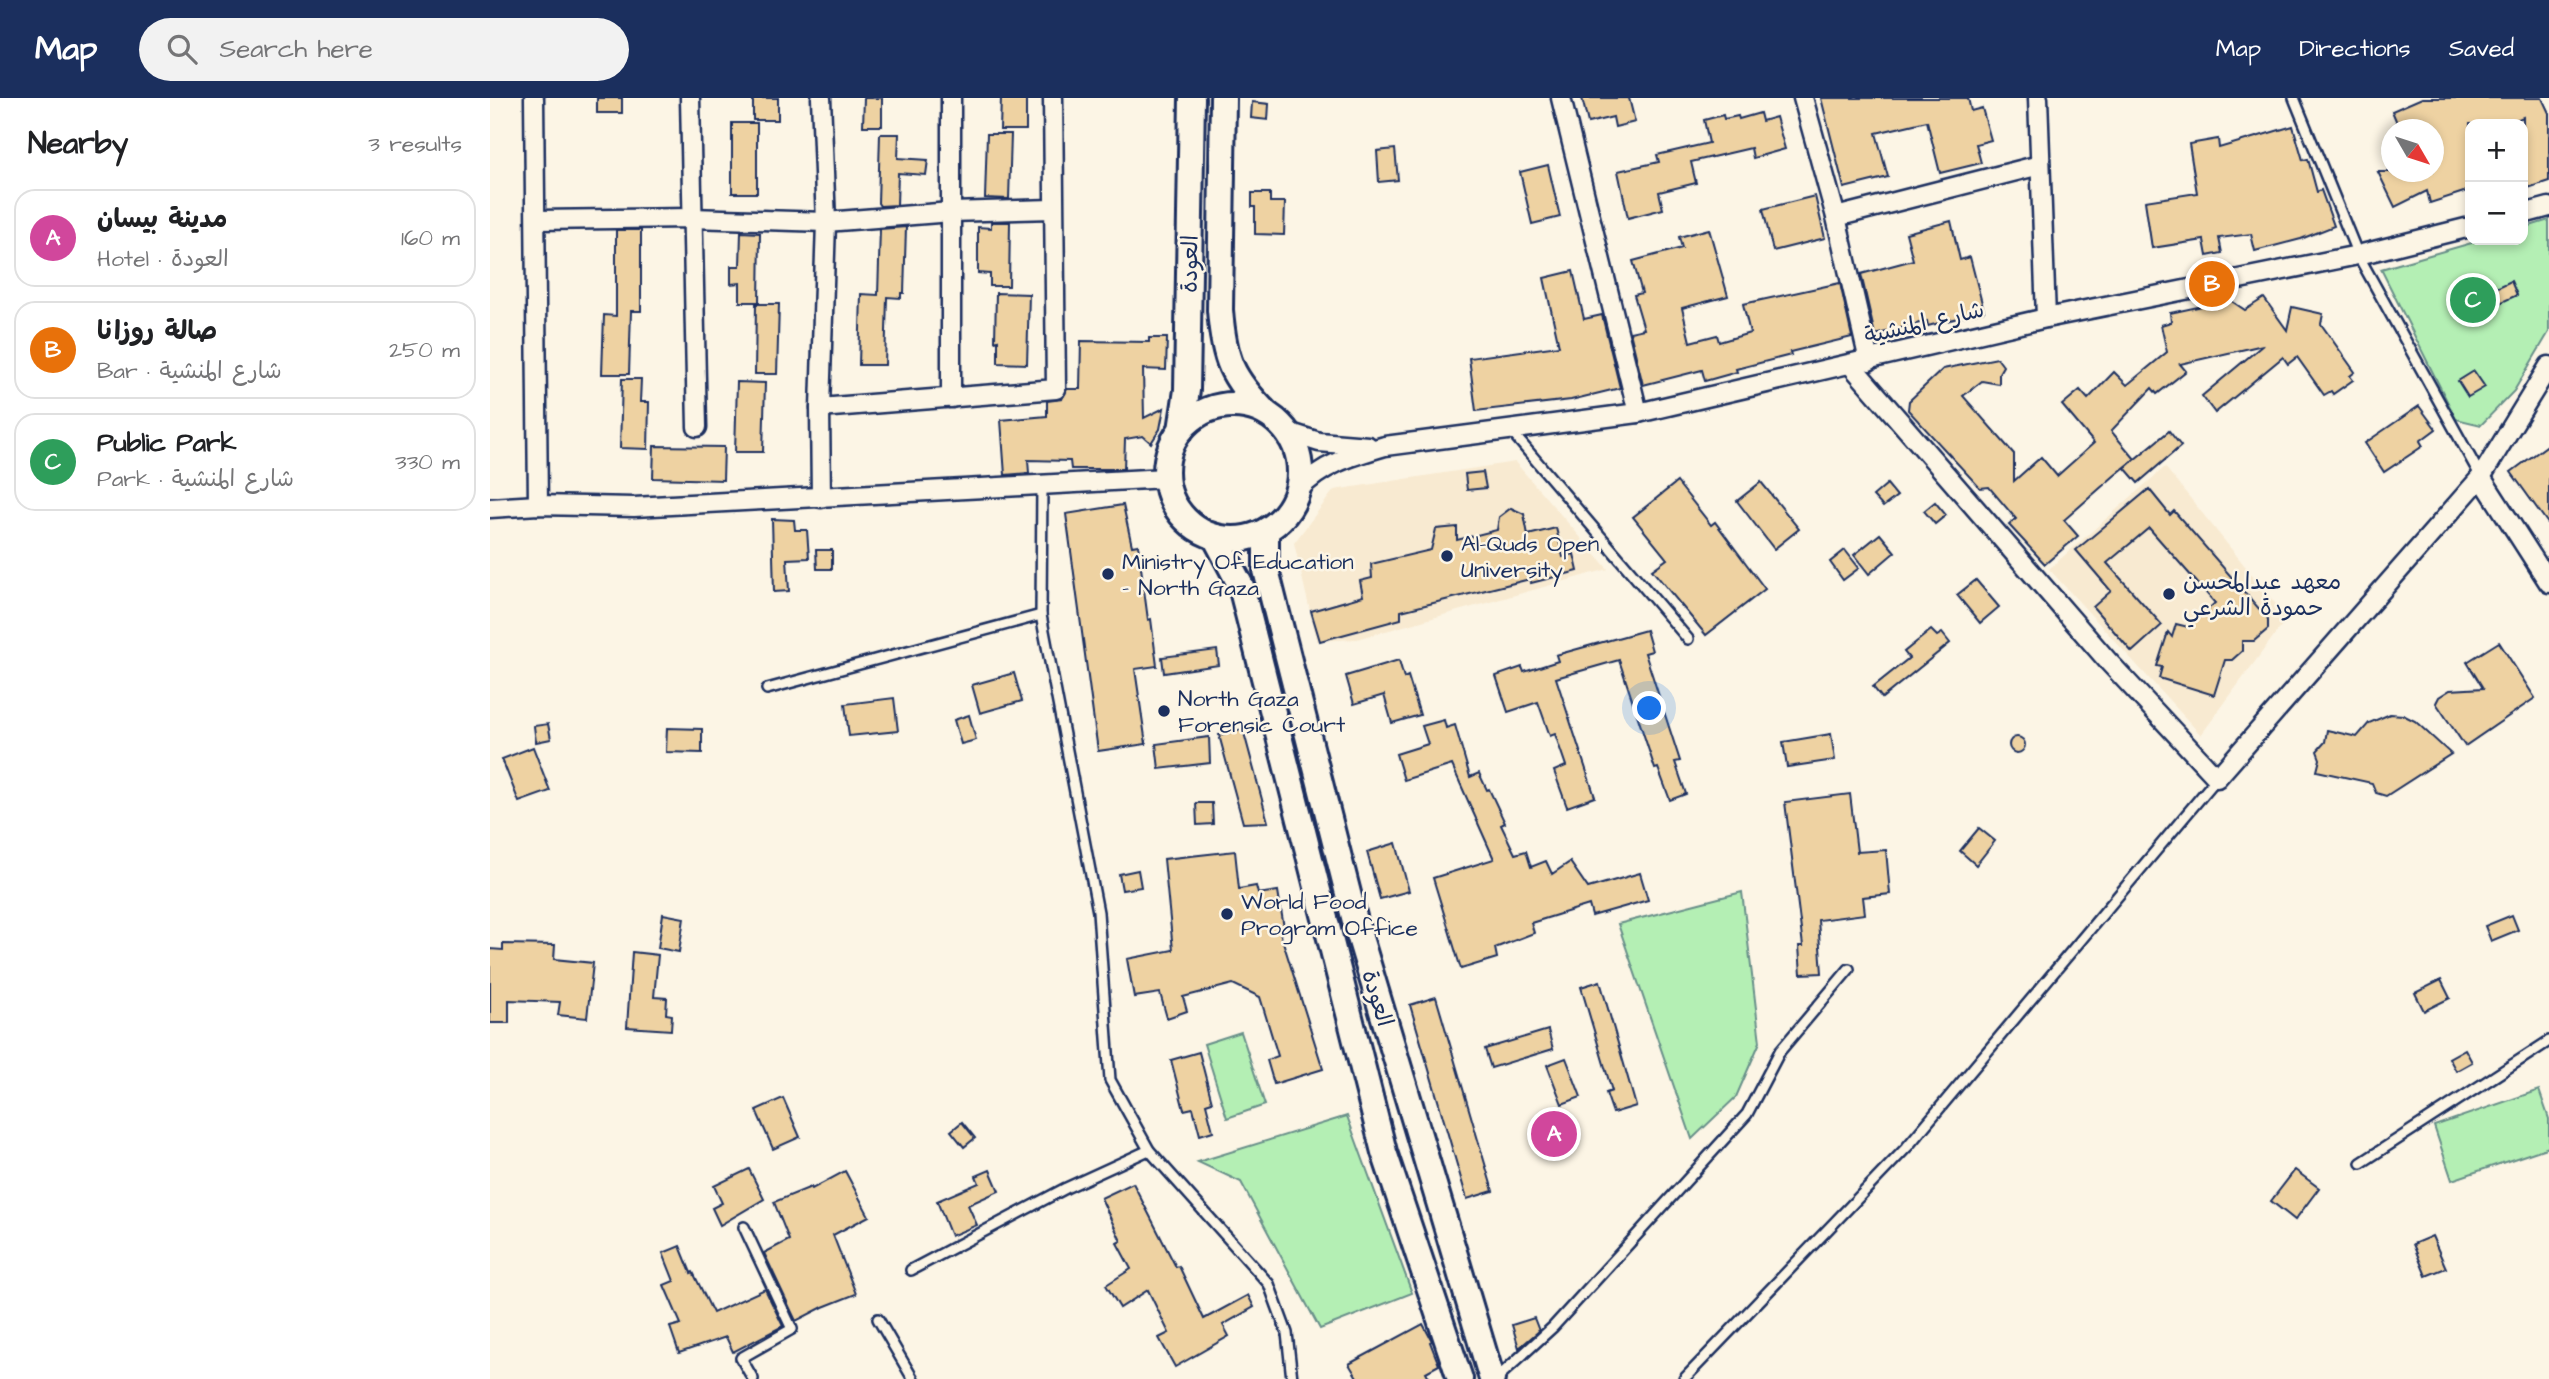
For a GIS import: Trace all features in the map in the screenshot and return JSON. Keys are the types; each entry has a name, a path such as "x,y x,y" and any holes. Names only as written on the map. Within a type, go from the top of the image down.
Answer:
{"main road":[{"name":"العودة","path":"1181,430 1186,390 1192,98"},
{"name":"العودة","path":"1223,98 1220,310 1223,343 1237,380 1266,413"},
{"path":"1224,405 1239,405 1266,413 1288,432 1299,458 1301,473 1298,490 1286,514 1258,535 1215,537 1204,533 1185,520 1172,500 1166,478 1168,456 1181,430 1197,415 1224,405"},
{"name":"العودة","path":"1266,531 1266,570 1355,922 1494,1379"},
{"name":"العودة","path":"1215,537 1241,586 1384,1152 1460,1379"}],"street":[{"path":"534,98 538,505"},
{"path":"690,98 697,427"},
{"path":"821,98 826,222 820,408 821,498"},
{"path":"951,98 951,398"},
{"path":"820,408 1056,389 1053,98"},
{"path":"1561,98 1638,413"},
{"path":"1802,98 1836,217 1869,360"},
{"path":"2038,98 2046,318"},
{"path":"1836,217 2040,165"},
{"path":"2528,213 2549,207"},
{"path":"537,220 691,218 826,222 951,212 1053,209"},
{"name":"شارع المنشية","path":"1298,490 1312,475 1327,466 1385,446 1638,413 2046,318 2358,255 2465,228"},
{"path":"1850,365 2107,660 2217,778 2481,477 2549,366"},
{"name":"شارع المنشية","path":"1288,432 1331,444 1385,446"},
{"path":"2481,477 2549,583"},
{"path":"490,508 538,505 634,508 1166,478"}],"lane":[{"path":"2294,98 2358,255 2481,477"},
{"path":"1510,430 1688,639"},
{"path":"1042,484 1041,615 1098,912 1110,1080 1149,1150 1269,1284 1287,1333 1292,1379"},
{"path":"767,689 1041,615"},
{"path":"1684,1379 1907,1147 2217,778"},
{"path":"1494,1379 1553,1327 1747,1114 1780,1051 1849,969"},
{"path":"2361,1163 2549,1041"},
{"path":"912,1270 1066,1188 1149,1150"},
{"path":"744,1227 792,1329 741,1358 753,1379"},
{"path":"878,1319 913,1379"}],"shaded area":[{"name":"Al-Quds Open University","path":"1515,462 1608,569 1357,639 1317,641 1294,543 1334,490"},
{"name":"معهد عبدالمحسن حمودة الشرعي","path":"2165,467 2287,618 2201,735 2049,569"}],"green space":[{"path":"2549,220 2549,332 2514,391 2481,425 2456,419 2381,269 2465,245 2528,245 2528,226"},
{"path":"1742,892 1760,1042 1736,1097 1692,1139 1618,924"},
{"path":"1241,1032 1265,1105 1227,1118 1204,1044"},
{"path":"2539,1090 2549,1119 2549,1147 2452,1180 2434,1126"},
{"path":"1347,1116 1412,1293 1320,1329 1241,1182 1198,1162"}],"building":[{"path":"597,98 622,98 622,113 597,113"},
{"path":"753,98 778,98 778,120 753,120"},
{"path":"864,98 882,98 882,126 863,126"},
{"path":"1001,98 1026,98 1026,130 1000,130"},
{"path":"1582,98 1629,98 1635,122 1615,127 1613,117 1588,123"},
{"path":"1821,98 1968,98 1971,111 1982,108 1991,140 1976,144 1981,163 1940,173 1927,121 1876,133 1888,177 1844,188"},
{"path":"2422,98 2542,98 2549,113 2549,181 2528,188 2528,119 2465,119 2465,192 2430,203 2427,191 2395,207 2383,182 2444,182 2444,119 2395,119 2392,111"},
{"path":"1252,102 1269,104 1268,120 1251,118"},
{"path":"1760,113 1762,121 1776,117 1785,149 1753,158 1751,148 1691,162 1696,183 1659,192 1663,209 1628,218 1618,171 1659,162 1657,155 1709,143 1704,120 1723,115 1724,119 1738,116 1739,119"},
{"path":"732,123 757,123 757,193 732,193"},
{"path":"2293,126 2303,160 2308,159 2317,192 2321,190 2334,226 2301,239 2255,251 2251,234 2219,238 2222,253 2207,256 2204,240 2152,248 2145,201 2197,193 2189,144 2218,139 2219,148"},
{"path":"880,134 899,134 898,158 928,160 926,175 898,173 897,205 880,206 878,203"},
{"path":"987,134 1011,134 1009,199 985,198"},
{"path":"1395,149 1398,180 1379,182 1377,151"},
{"path":"1548,165 1560,217 1532,224 1520,172"},
{"path":"1252,193 1270,193 1270,202 1285,202 1284,235 1255,234"},
{"path":"1815,196 1825,238 1773,251 1763,209"},
{"path":"1951,221 1960,260 1970,257 1984,311 1928,326 1927,321 1875,335 1861,274 1913,260 1906,233"},
{"path":"991,222 1010,222 1009,286 990,286 990,274 978,273 978,227 991,228"},
{"path":"906,227 904,293 901,293 901,298 887,297 885,365 859,365 861,294 878,295 880,229"},
{"path":"1709,229 1728,296 1682,308 1690,342 1717,335 1719,342 1750,333 1743,304 1840,283 1852,337 1790,352 1791,355 1736,369 1737,372 1705,381 1702,370 1643,385 1630,332 1644,329 1634,295 1642,293 1633,261 1682,248 1679,237"},
{"path":"616,230 641,230 641,311 631,311 629,374 602,374 604,315 616,316"},
{"path":"741,232 760,233 759,302 740,302 740,283 731,284 731,266 740,266"},
{"path":"1573,271 1584,319 1602,315 1620,388 1571,400 1476,411 1469,358 1559,346 1544,278"},
{"path":"2511,281 2517,295 2500,303 2494,289"},
{"path":"996,293 1029,294 1027,364 998,363 998,340 995,341"},
{"path":"2264,298 2287,330 2292,307 2323,314 2321,324 2355,372 2350,376 2353,380 2333,394 2331,391 2324,395 2297,357 2288,364 2283,357 2215,413 2202,396 2263,345 2180,364 2186,371 2157,394 2152,388 2111,431 2135,459 2064,520 2078,536 2045,564 2009,525 2016,519 1989,487 1980,488 1908,410 1909,401 1943,369 1997,358 2003,366 1999,373 1999,384 1982,381 1963,396 2014,454 2014,481 2041,457 2057,476 2094,443 2062,405 2080,390 2088,399 2114,372 2127,385 2167,352 2161,325 2171,322 2170,313 2230,300 2245,310"},
{"path":"756,304 779,304 777,374 755,374"},
{"path":"1149,338 1167,338 1166,370 1143,369 1144,418 1164,408 1160,429 1151,443 1143,436 1125,439 1124,469 1071,469 1070,461 1028,460 1029,473 1005,475 1001,420 1047,416 1047,401 1062,399 1067,389 1080,389 1081,341 1149,342"},
{"path":"2474,371 2485,387 2468,397 2458,381"},
{"path":"622,379 641,379 640,402 649,402 648,449 620,448"},
{"path":"737,382 765,383 763,452 735,452"},
{"path":"2419,406 2436,429 2420,441 2423,446 2384,472 2365,443"},
{"path":"2169,431 2181,446 2138,483 2125,468"},
{"path":"2549,444 2549,525 2511,472"},
{"path":"654,446 724,447 723,480 653,478"},
{"path":"1483,472 1486,488 1467,490 1465,474"},
{"path":"1677,482 1711,525 1715,522 1765,589 1706,635 1652,570 1667,559 1633,517"},
{"path":"1761,482 1799,529 1774,549 1737,501"},
{"path":"1887,484 1897,496 1883,507 1873,496"},
{"path":"2149,489 2170,515 2174,511 2268,619 2268,629 2254,641 2242,641 2242,651 2232,660 2225,660 2214,695 2159,678 2162,667 2157,666 2168,632 2172,637 2176,624 2188,627 2215,603 2149,528 2107,563 2162,625 2132,652 2093,607 2111,591 2076,550"},
{"path":"1935,502 1946,515 1935,524 1924,511"},
{"name":"Ministry Of Education - North Gaza","path":"1123,505 1132,546 1138,545 1157,666 1135,669 1146,744 1098,751 1066,514"},
{"path":"1511,508 1524,514 1528,535 1556,528 1563,557 1574,554 1578,571 1531,583 1530,579 1401,611 1401,619 1320,641 1311,611 1363,596 1360,581 1372,578 1371,564 1431,550 1436,529 1457,527 1457,540 1497,530 1499,517"},
{"path":"772,519 794,520 795,530 807,530 809,558 787,559 789,591 774,592"},
{"path":"1880,534 1895,552 1869,574 1854,555"},
{"path":"816,550 832,550 832,569 817,569"},
{"path":"1845,550 1859,568 1843,580 1830,562"},
{"path":"1976,580 1999,607 1980,623 1957,595"},
{"path":"1646,630 1652,651 1645,653 1680,761 1675,762 1686,794 1670,800 1658,768 1655,769 1619,660 1556,678 1595,797 1567,807 1554,771 1566,766 1555,734 1550,736 1538,702 1508,712 1496,676 1522,667 1524,672 1558,661 1556,655"},
{"path":"1931,630 1937,636 1942,633 1950,643 1882,698 1873,687 1909,658 1904,652"},
{"path":"2499,642 2535,698 2465,746 2436,703 2439,697 2450,690 2483,688 2467,662"},
{"path":"1217,650 1219,665 1164,673 1162,657"},
{"path":"1399,660 1404,678 1408,676 1420,715 1392,723 1384,695 1354,704 1346,676"},
{"path":"1014,673 1022,701 980,713 972,685"},
{"path":"894,698 898,731 849,736 845,704"},
{"path":"2390,714 2403,715 2415,721 2451,754 2386,796 2376,793 2372,783 2317,771 2320,759 2317,751 2325,742 2327,730 2357,737 2369,723"},
{"path":"969,715 976,740 961,744 954,720"},
{"path":"1444,720 1446,728 1455,725 1470,777 1479,773 1487,790 1489,789 1505,823 1501,825 1515,854 1526,851 1531,867 1546,861 1552,874 1570,862 1588,888 1640,873 1648,900 1592,916 1589,905 1531,923 1534,933 1495,948 1497,958 1461,969 1433,878 1494,859 1452,765 1404,780 1396,754 1428,744 1422,726"},
{"path":"548,724 551,739 536,742 534,726"},
{"path":"667,728 702,729 702,753 666,752"},
{"path":"1243,729 1268,822 1243,823 1219,735"},
{"path":"1831,734 1835,760 1787,767 1783,742"},
{"path":"1209,737 1210,763 1159,769 1156,744"},
{"path":"2017,737 2023,739 2023,751 2017,753 2011,751 2009,745 2011,739"},
{"path":"533,747 550,791 519,802 502,759"},
{"path":"1850,794 1857,852 1886,850 1890,894 1863,897 1865,914 1818,920 1822,973 1801,974 1799,946 1803,946 1785,802"},
{"path":"1196,803 1212,803 1213,824 1197,825"},
{"path":"1979,828 1995,841 1976,865 1960,851"},
{"path":"1396,843 1409,891 1380,899 1367,852"},
{"path":"1235,851 1239,889 1256,886 1258,894 1278,891 1284,928 1279,929 1323,1069 1274,1084 1267,1060 1278,1056 1260,997 1233,984 1183,997 1187,1011 1167,1018 1160,993 1134,997 1127,959 1173,950 1164,859"},
{"path":"1138,870 1141,887 1122,890 1119,874"},
{"path":"663,914 684,918 679,952 658,948"},
{"path":"2512,915 2518,930 2491,941 2485,926"},
{"path":"503,944 555,945 554,959 593,963 587,1018 558,1015 560,1002 509,1000 509,1023 490,1023 490,949 503,950"},
{"path":"632,952 658,955 654,997 667,998 666,1014 672,1015 671,1030 627,1027"},
{"path":"2441,980 2450,998 2424,1011 2415,993"},
{"path":"1600,981 1636,1106 1613,1113 1606,1093 1612,1091 1581,987"},
{"path":"1436,997 1493,1191 1467,1199 1410,1005"},
{"path":"1548,1030 1553,1049 1491,1068 1485,1049"},
{"path":"2465,1049 2472,1062 2456,1071 2449,1058"},
{"path":"1199,1052 1212,1102 1206,1104 1213,1131 1200,1135 1193,1108 1184,1110 1171,1060"},
{"path":"1566,1058 1581,1097 1562,1104 1547,1065"},
{"path":"783,1098 800,1137 773,1149 756,1110"},
{"path":"962,1122 975,1138 964,1147 951,1131"},
{"path":"749,1169 764,1199 720,1225 712,1208 722,1203 714,1186"},
{"path":"990,1170 999,1191 968,1205 977,1225 951,1236 937,1201 979,1183 976,1176"},
{"path":"2295,1170 2319,1188 2295,1220 2271,1201"},
{"path":"845,1171 869,1216 833,1235 856,1294 796,1321 764,1253 789,1240 774,1202 811,1187 812,1189"},
{"path":"1133,1183 1176,1267 1179,1266 1204,1319 1248,1295 1254,1307 1223,1325 1229,1336 1175,1367 1159,1338 1169,1333 1148,1290 1120,1308 1106,1285 1131,1269 1117,1243 1121,1241 1101,1198"},
{"path":"2432,1236 2446,1268 2426,1276 2413,1244"},
{"path":"680,1246 713,1313 765,1289 783,1326 733,1352 726,1337 679,1353 670,1327 681,1324 664,1285 674,1281 663,1253"},
{"path":"1534,1318 1539,1331 1519,1348 1512,1325"},
{"path":"1423,1324 1432,1341 1430,1342 1439,1365 1426,1372 1430,1379 1358,1379 1349,1364"}],"place":[{"name":"صالة روزانا","path":"2212,284"},
{"name":"Public Park","path":"2473,300"},
{"name":"Al-Quds Open University","path":"1447,556"},
{"name":"Ministry Of Education - North Gaza","path":"1108,574"},
{"name":"معهد عبدالمحسن حمودة الشرعي","path":"2169,594"},
{"name":"North Gaza Forensic Court","path":"1164,711"},
{"name":"World Food Program Office","path":"1227,914"},
{"name":"مدينة بيسان","path":"1554,1134"}]}
